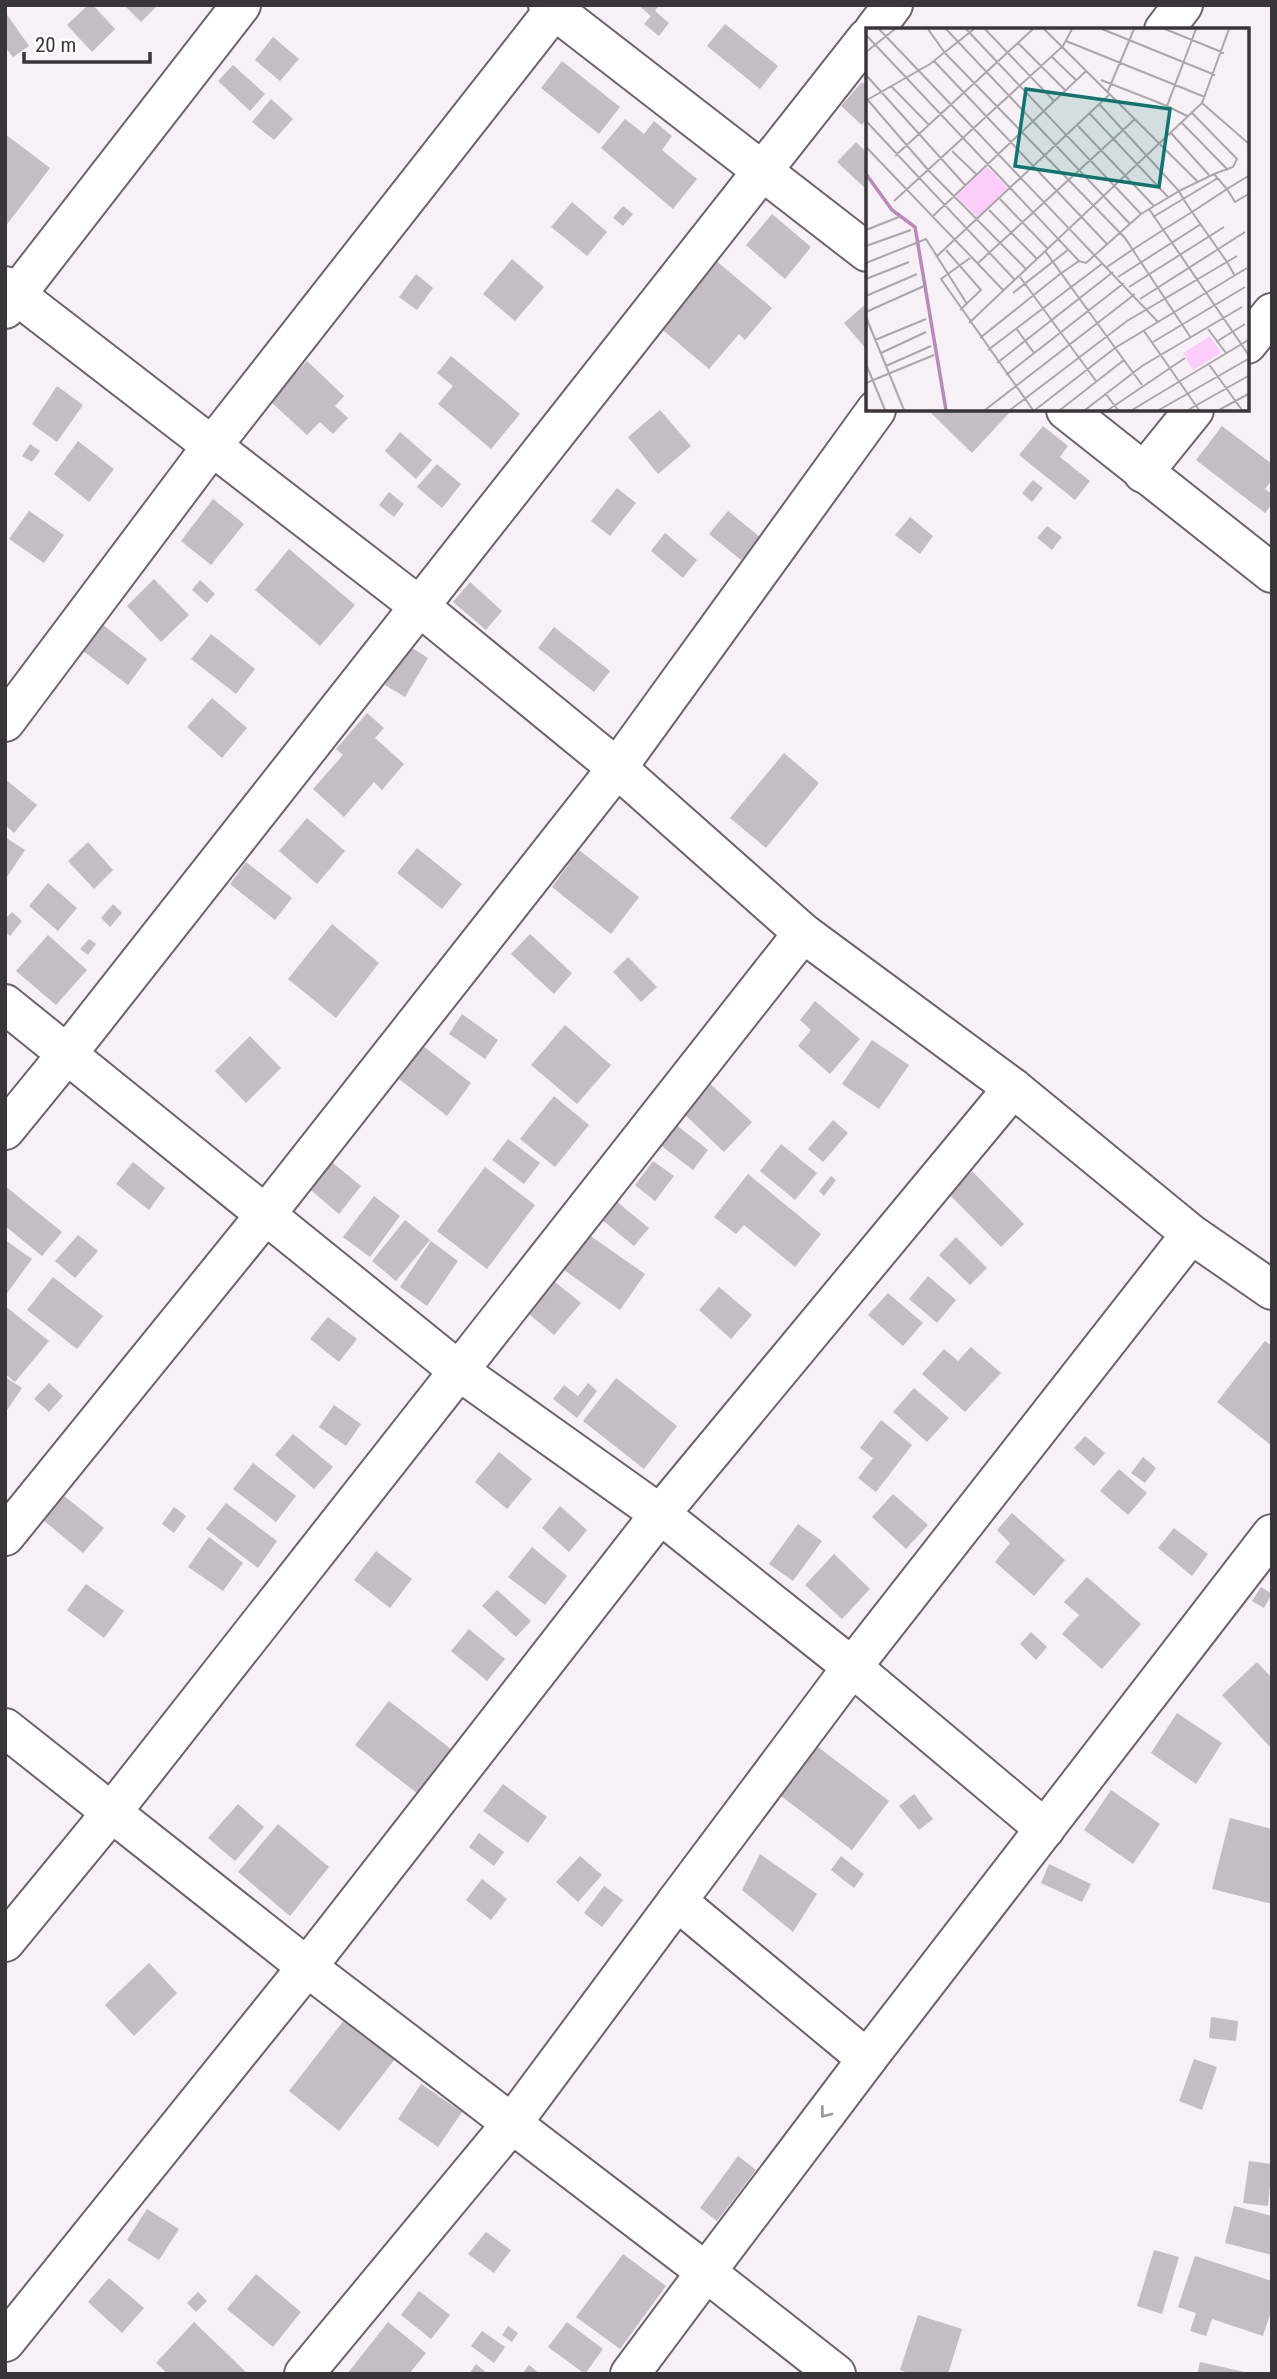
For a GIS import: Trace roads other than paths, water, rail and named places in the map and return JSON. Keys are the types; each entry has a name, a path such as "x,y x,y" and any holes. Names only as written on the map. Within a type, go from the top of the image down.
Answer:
{"street":[{"path":"241,5 9,297 212,446 419,606 617,768 803,933 1013,1088 1191,1234 1272,1290"},
{"path":"876,28 893,5"},
{"path":"1166,28 1183,5"},
{"path":"5,722 212,446 553,7 866,251"},
{"path":"5,1130 67,1055 866,38"},
{"path":"1249,342 1272,313"},
{"path":"5,1536 266,1214 617,768 875,411"},
{"path":"1067,411 1272,573"},
{"path":"1143,473 1193,411"},
{"path":"5,1941 111,1813 803,933"},
{"path":"5,1004 459,1371 660,1514 852,1667 1045,1829"},
{"path":"5,2342 307,1967 660,1514 1013,1088"},
{"path":"304,2374 513,2122 852,1667 1191,1234"},
{"path":"630,2374 867,2059 1272,1534"},
{"path":"5,1728 307,1967 513,2122 836,2374"},
{"path":"677,1901 867,2059"}]}
